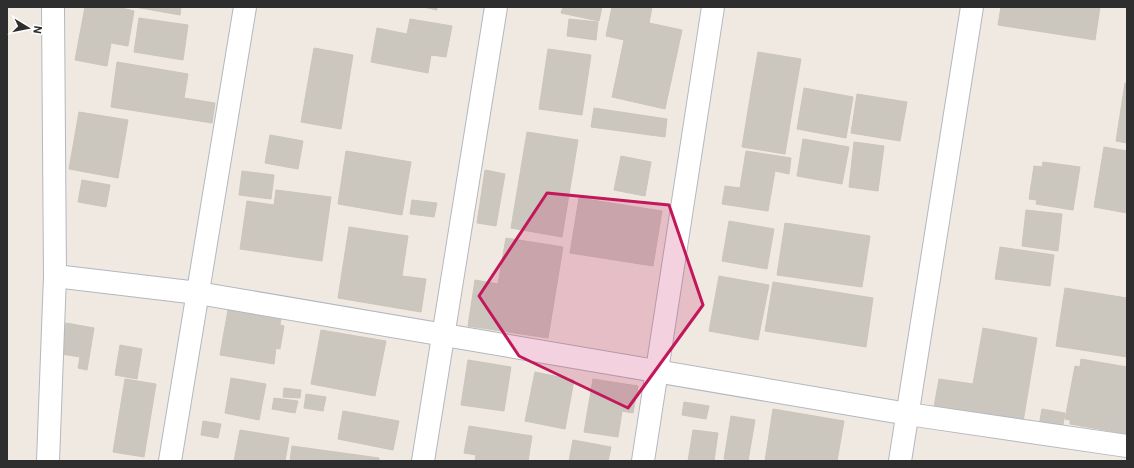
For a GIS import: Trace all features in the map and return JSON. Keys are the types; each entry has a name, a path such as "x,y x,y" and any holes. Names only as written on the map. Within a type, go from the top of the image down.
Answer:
{"street":[{"path":"48,461 55,276 53,7"},
{"path":"170,461 244,7"},
{"path":"423,461 496,7"},
{"path":"643,461 714,7"},
{"path":"900,461 972,7"},
{"path":"55,276 198,293 908,414 1127,446"}],"highlighted area":[{"path":"547,193 669,205 703,305 628,408 519,356 479,296"}],"building":[{"path":"85,7 118,7 134,11 128,46 111,43 107,66 75,60"},
{"path":"135,7 181,7 180,15"},
{"path":"423,7 437,7 437,10"},
{"path":"563,7 602,7 599,21 561,13"},
{"path":"612,7 652,7 649,23 682,30 665,109 612,97 624,40 606,36"},
{"path":"1001,7 1100,7 1095,40 998,25"},
{"path":"139,18 188,25 183,60 134,52"},
{"path":"410,19 452,26 446,57 431,55 428,73 371,62 377,28 407,34"},
{"path":"569,19 598,22 596,40 567,36"},
{"path":"314,48 353,55 341,129 301,122"},
{"path":"548,49 591,55 582,115 539,109"},
{"path":"758,52 801,59 794,99 751,92"},
{"path":"117,62 188,74 184,98 215,103 212,123 111,107"},
{"path":"1125,83 1127,83 1127,143 1116,141"},
{"path":"804,88 853,97 846,138 797,129"},
{"path":"751,92 794,99 785,154 742,147"},
{"path":"857,94 907,102 900,141 851,133"},
{"path":"594,108 667,119 665,137 591,127"},
{"path":"79,112 128,120 118,178 69,169"},
{"path":"527,132 578,140 562,237 511,228"},
{"path":"270,135 303,141 298,169 265,163"},
{"path":"803,139 849,147 842,184 797,176"},
{"path":"854,142 884,146 878,191 849,187"},
{"path":"1104,147 1127,151 1127,213 1094,207"},
{"path":"346,151 411,162 402,215 338,204"},
{"path":"746,151 791,158 789,174 775,171 768,211 722,204 725,186 740,188"},
{"path":"621,156 651,162 645,196 614,190"},
{"path":"1043,162 1080,167 1073,210 1036,204 1037,200 1029,199 1034,166 1042,167"},
{"path":"485,170 505,174 496,226 477,223"},
{"path":"242,171 274,175 271,199 239,195"},
{"path":"82,180 110,185 106,207 78,202"},
{"path":"276,190 331,197 322,261 240,249 247,201 274,205"},
{"path":"579,198 662,211 653,266 570,253"},
{"path":"412,200 437,203 434,217 410,214"},
{"path":"1026,210 1062,214 1058,251 1022,246"},
{"path":"729,221 774,229 767,269 722,261"},
{"path":"785,223 870,236 862,287 777,275"},
{"path":"349,227 408,236 402,276 426,279 421,312 338,298"},
{"path":"506,238 563,247 548,338 468,326 475,280 498,284"},
{"path":"1000,247 1054,255 1050,286 995,279"},
{"path":"719,276 769,285 758,340 709,331"},
{"path":"773,282 873,298 866,347 765,331"},
{"path":"1065,288 1127,298 1127,357 1056,346"},
{"path":"229,304 282,312 280,325 284,326 280,349 276,348 274,364 220,355"},
{"path":"66,323 94,328 87,370 78,368 80,357 61,354"},
{"path":"983,328 1037,338 1023,422 934,407 939,379 973,384"},
{"path":"321,330 386,341 375,396 311,384"},
{"path":"120,345 142,349 137,379 115,375"},
{"path":"1081,359 1127,367 1127,434 1070,424 1070,420 1065,419 1075,366 1080,367"},
{"path":"468,360 511,367 504,411 461,405"},
{"path":"535,372 574,380 565,429 525,421"},
{"path":"231,378 266,384 259,420 225,413"},
{"path":"125,379 156,384 144,457 113,452"},
{"path":"593,379 638,386 633,413 622,411 618,437 584,432"},
{"path":"284,388 301,390 300,398 283,397"},
{"path":"306,394 326,397 323,411 304,408"},
{"path":"274,398 298,401 295,413 272,409"},
{"path":"684,402 709,406 706,419 682,415"},
{"path":"773,409 844,421 837,461 765,461"},
{"path":"1042,409 1065,413 1061,436 1038,432"},
{"path":"343,411 399,421 393,450 338,439"},
{"path":"731,416 755,420 748,461 724,459"},
{"path":"203,421 221,424 218,438 201,435"},
{"path":"469,426 532,436 528,461 475,461 476,455 464,453"},
{"path":"240,430 289,438 285,461 234,461"},
{"path":"693,430 718,433 714,461 688,461"},
{"path":"573,440 611,447 608,461 569,461"},
{"path":"292,446 379,458 379,461 290,461"}]}
